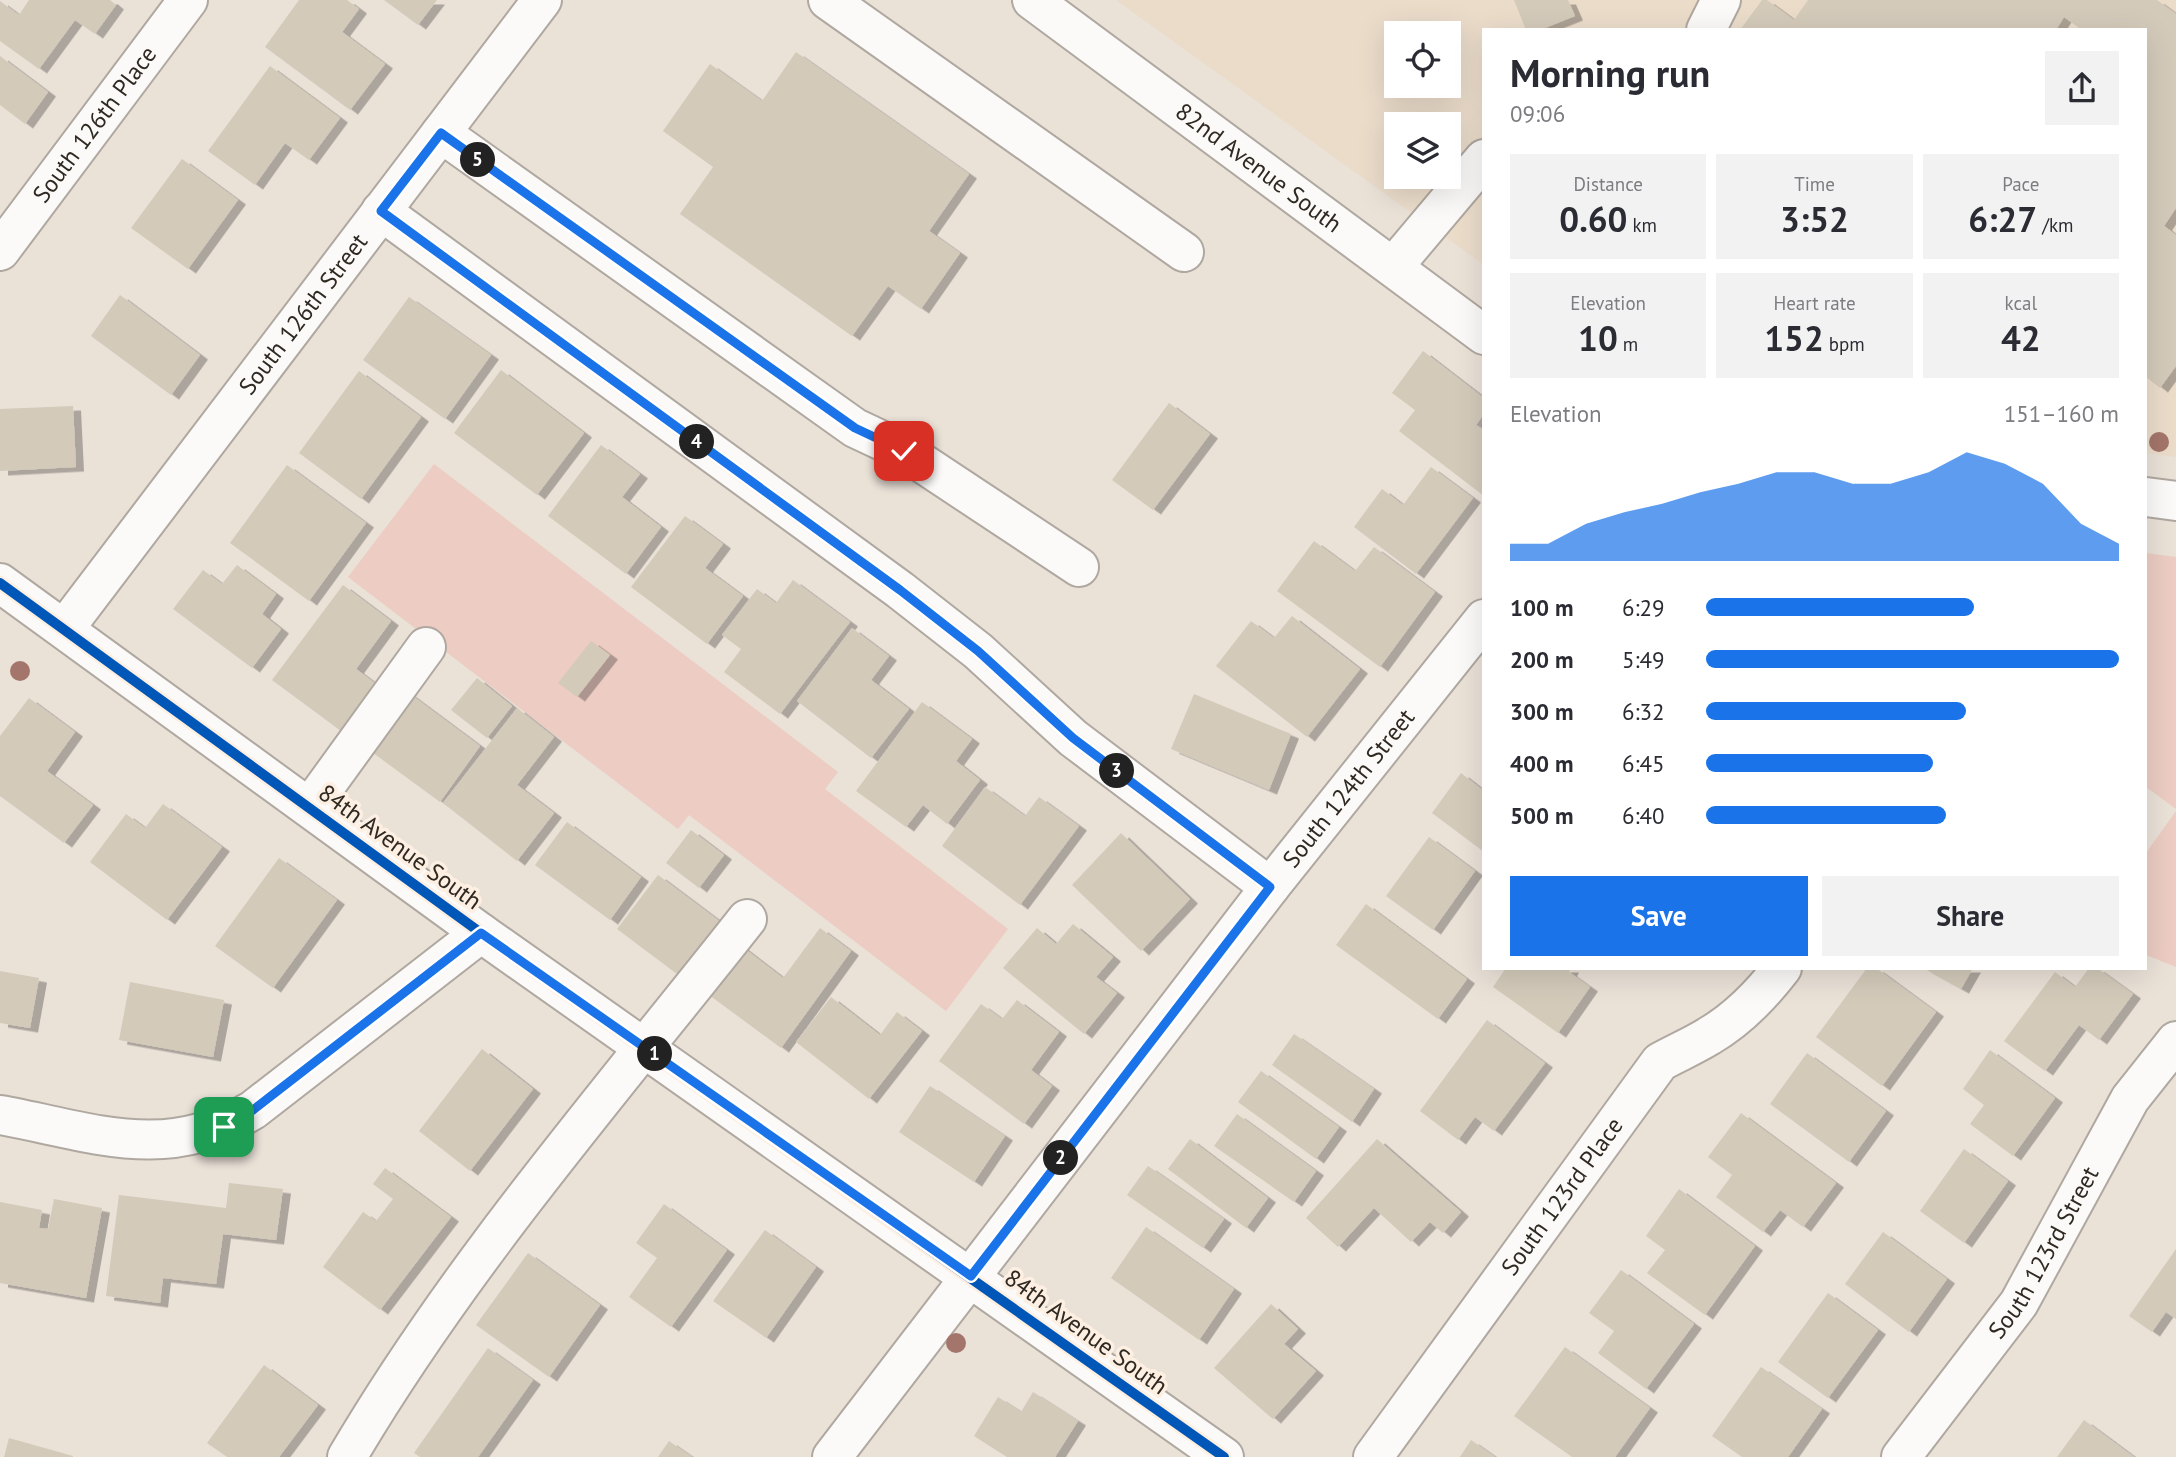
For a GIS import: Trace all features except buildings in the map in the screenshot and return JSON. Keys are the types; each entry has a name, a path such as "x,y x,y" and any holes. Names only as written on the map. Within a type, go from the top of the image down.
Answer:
{"street":[{"name":"South 126th Place","path":"0,251 188,0"},
{"name":"South 126th Street","path":"65,628 542,0"},
{"path":"828,0 1184,252"},
{"name":"82nd Avenue South","path":"1032,0 1482,334"},
{"path":"1707,28 1721,0"},
{"path":"441,133 855,428 904,451 1079,567"},
{"path":"1393,267 1482,161"},
{"path":"381,211 900,590 978,651 1073,738 1270,887"},
{"path":"2147,497 2176,501"},
{"name":"84th Avenue South","path":"0,583 481,933 971,1276 1224,1457"},
{"name":"South 124th Street","path":"832,1457 1270,887 1482,622"},
{"path":"310,807 426,647"},
{"path":"348,1457 387,1391 486,1252 747,919"},
{"path":"0,1115 142,1142 189,1138 224,1127 253,1110 481,933"},
{"name":"South 123rd Place","path":"1373,1457 1660,1062 1710,1036 1764,990 1780,970"},
{"name":"South 123rd Street","path":"1901,1457 2019,1303 2130,1099 2176,1041"}],"shaded area":[{"path":"1116,0 2176,0 2176,457 2147,453 2147,28 1482,28 1482,264"},
{"path":"434,464 838,772 825,789 1008,929 946,1011 689,815 678,829 348,577"},
{"path":"2147,553 2176,557 2176,809 2147,788"},
{"path":"2176,811 2176,967 2147,955 2147,852"}],"cycle path":[{"path":"381,211 900,590 978,651 1073,738 1270,887"},
{"path":"0,583 481,933 1224,1457"}],"route":[{"path":"224,1127 253,1110 481,933 971,1276 1270,887 1073,738 978,651 900,590 381,211 441,133 855,428 904,451"}]}
